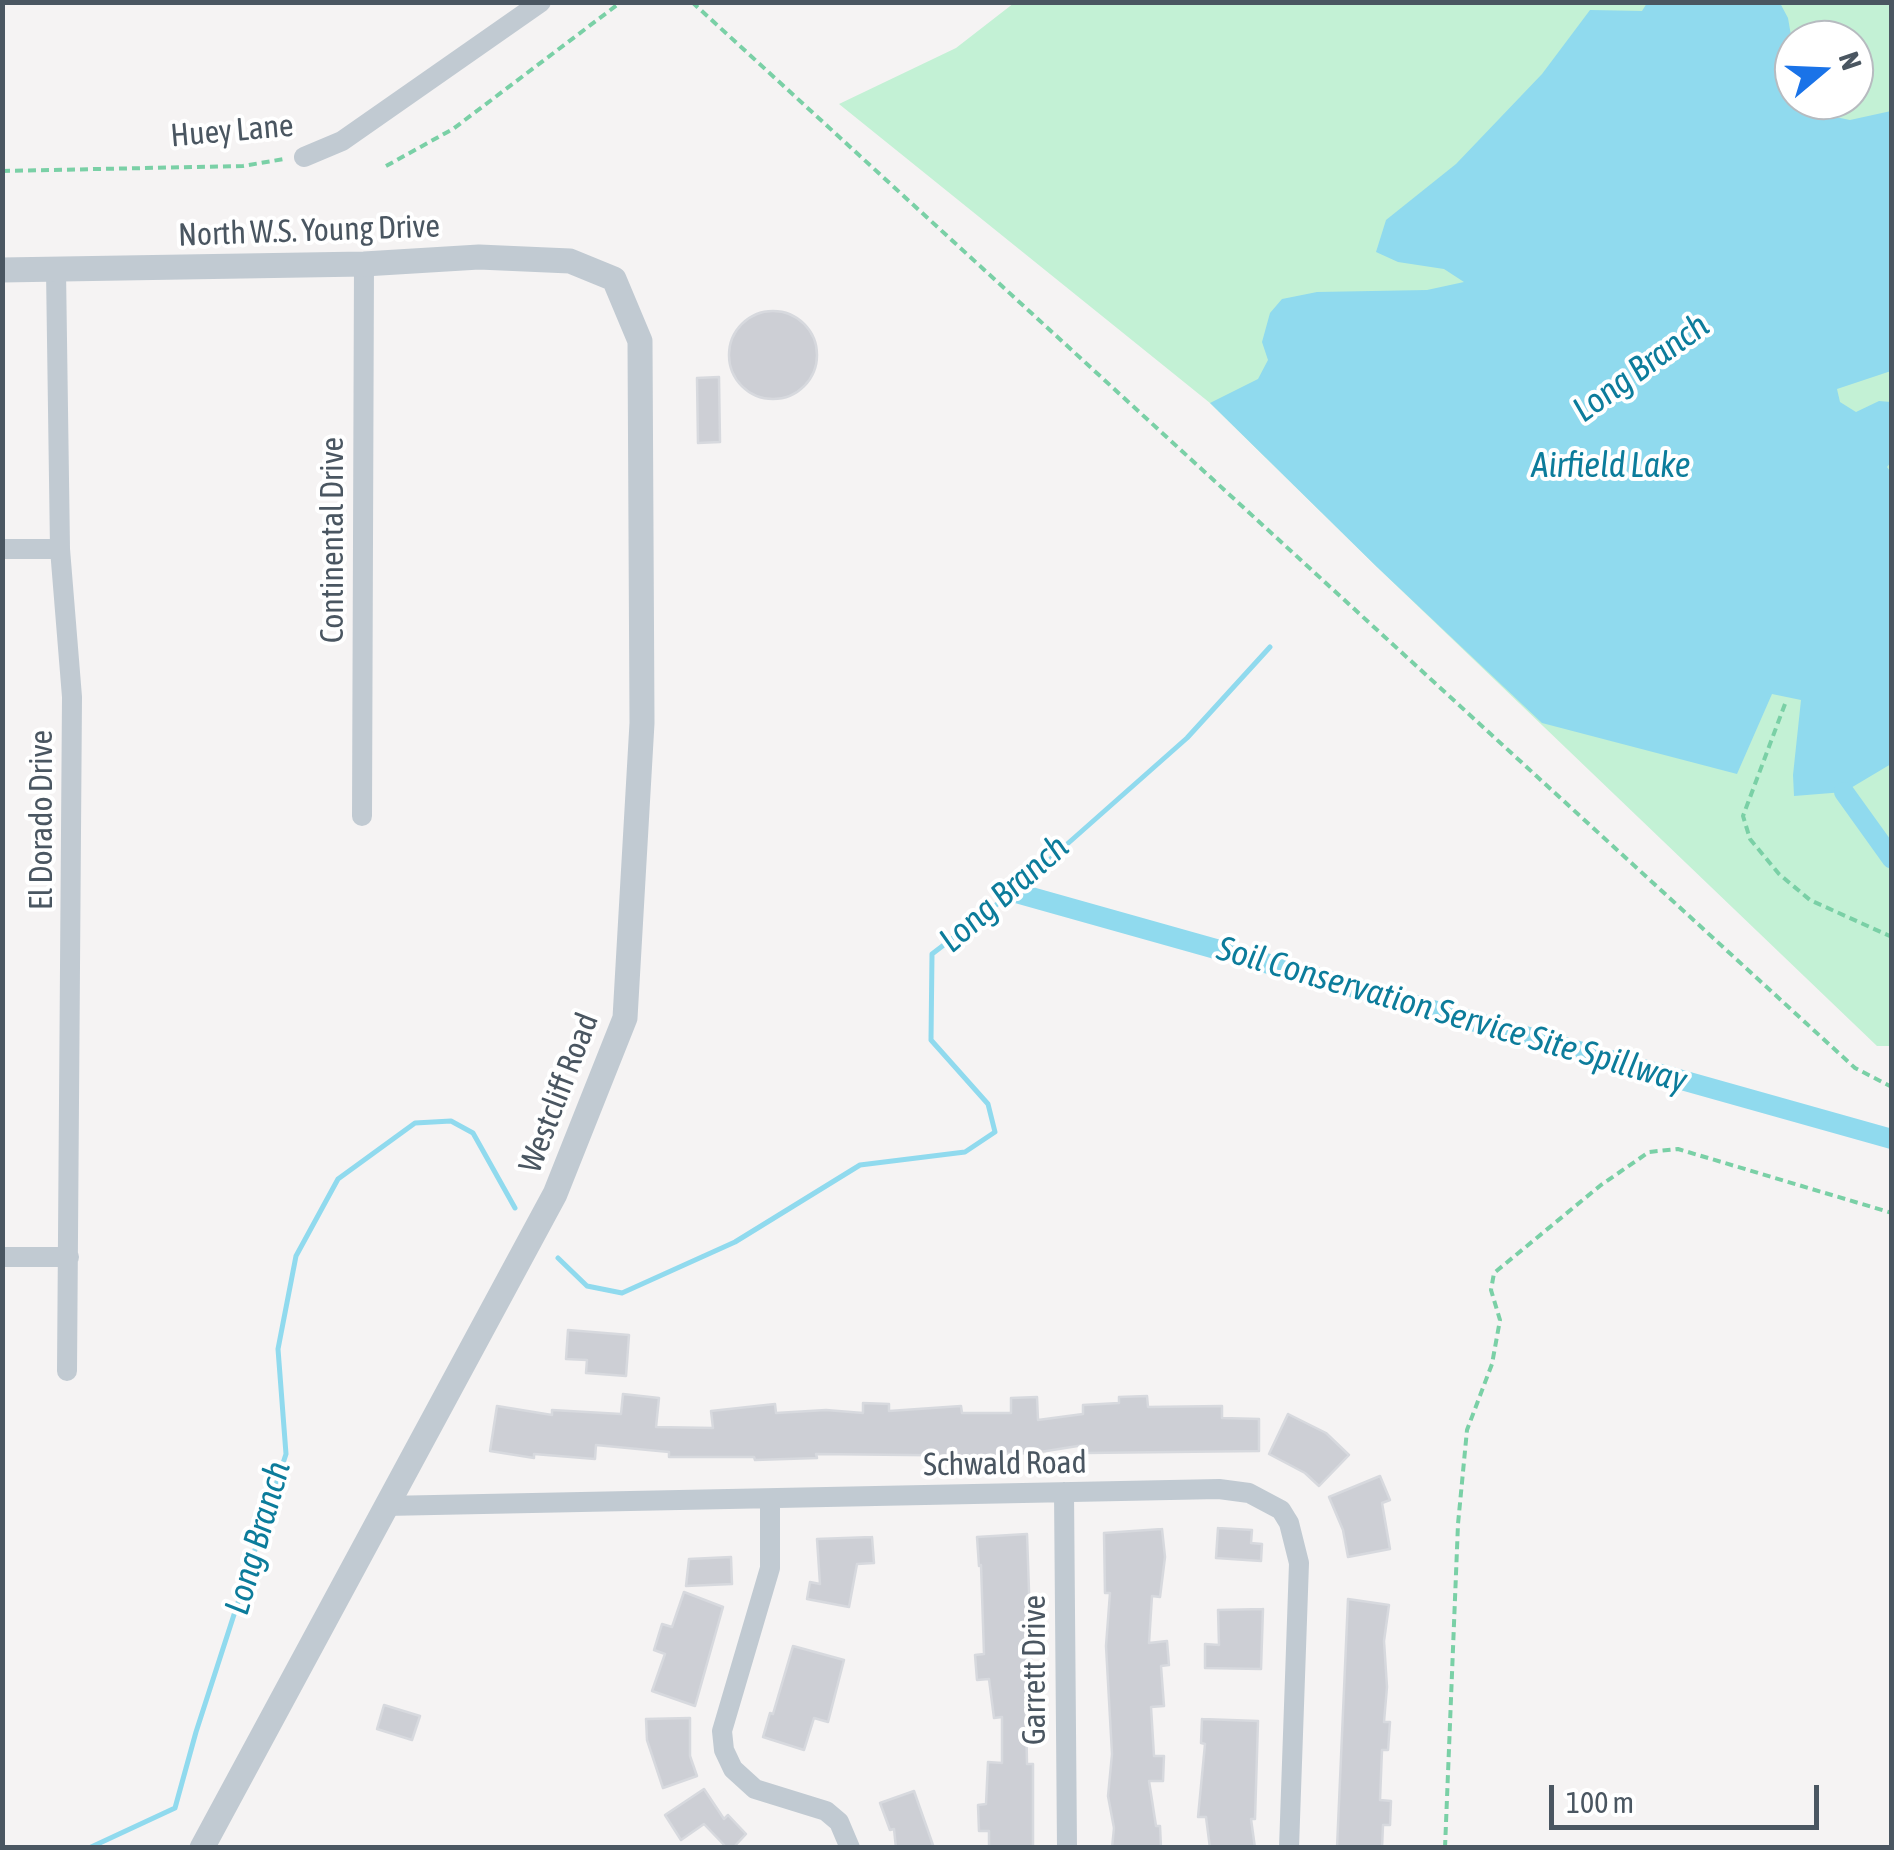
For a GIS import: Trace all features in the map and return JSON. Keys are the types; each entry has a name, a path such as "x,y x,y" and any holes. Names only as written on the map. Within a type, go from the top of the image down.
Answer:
{"street":[{"name":"Huey Lane","path":"304,156 342,141 541,2"},
{"name":"North W.S. Young Drive","path":"2,270 364,264 479,258 570,261 614,279"},
{"name":"Continental Drive","path":"362,816 364,264"},
{"name":"El Dorado Drive","path":"56,270 60,549 72,696 67,1370"},
{"name":"Westcliff Road","path":"202,1848 555,1194 625,1018 642,723 640,341 614,279"},
{"path":"2,549 60,549"},
{"path":"2,1257 70,1257"},
{"name":"Schwald Road","path":"385,1506 1220,1489 1264,1499 1281,1510 1290,1523 1299,1562 1289,1848"},
{"name":"Garrett Drive","path":"1064,1492 1066,1848"},
{"path":"770,1499 770,1568 722,1730 724,1750 732,1770 755,1789 826,1810 839,1822 850,1848"}],"path":[{"path":"386,166 452,128 621,2"},
{"path":"692,2 1855,1068 1892,1087"},
{"name":"Huey Lane","path":"2,170 243,166 304,156"},
{"path":"1784,704 1743,816 1750,839 1779,874 1810,900 1892,937"},
{"path":"1445,1848 1458,1524 1468,1430 1492,1364 1500,1320 1491,1290 1494,1274 1601,1185 1649,1152 1678,1149 1892,1212"}],"green space":[{"name":"Airfield Lake","path":"1014,3 1891,3 1891,1046 1877,1046 1210,403 839,104 956,48"}],"water":[{"name":"Airfield Lake","path":"1647,3 1780,3 1788,20 1774,20 1774,120 1874,120 1874,115 1891,111 1891,371 1837,389 1840,402 1856,412 1879,401 1891,402 1891,462 1887,467 1892,474 1891,764 1844,792 1794,796 1801,700 1772,694 1737,774 1542,723 1210,403 1258,379 1268,360 1262,342 1270,313 1282,299 1317,292 1427,290 1464,282 1444,269 1398,262 1376,252 1386,220 1456,164 1542,74 1590,10 1642,11"}],"building":[{"path":"773,311 790,314 804,324 814,338 814,372 804,386 790,396 773,399 756,396 742,386 732,372 729,355 732,338 742,324 756,314"},
{"path":"719,377 720,442 698,443 697,378"},
{"path":"568,1330 629,1335 626,1376 586,1373 587,1360 566,1359"},
{"path":"623,1394 659,1398 656,1427 713,1428 711,1411 775,1404 776,1413 863,1413 863,1403 889,1404 889,1411 961,1406 962,1413 1011,1413 1011,1398 1037,1397 1038,1420 1083,1414 1083,1405 1119,1403 1119,1397 1147,1396 1148,1407 1222,1406 1222,1418 1259,1419 1259,1451 1085,1453 1084,1445 1000,1456 816,1454 817,1458 755,1460 669,1457 669,1452 596,1445 595,1459 534,1454 534,1458 490,1451 497,1406 552,1415 552,1410 621,1414"},
{"path":"1288,1414 1326,1433 1349,1455 1319,1486 1305,1473 1269,1454"},
{"path":"1380,1476 1390,1500 1382,1503 1390,1549 1348,1557 1343,1530 1329,1497"},
{"path":"1218,1528 1252,1530 1251,1543 1262,1544 1261,1561 1216,1558"},
{"path":"1162,1529 1165,1557 1160,1597 1152,1596 1149,1643 1167,1641 1169,1665 1161,1666 1164,1706 1151,1707 1154,1756 1164,1756 1163,1781 1149,1781 1161,1848 1112,1848 1106,1646 1110,1593 1105,1593 1104,1533"},
{"path":"1027,1534 1032,1676 1027,1676 1032,1713 1026,1714 1027,1764 1033,1764 1033,1848 989,1848 989,1831 979,1831 978,1805 986,1804 988,1762 1002,1763 1002,1717 994,1718 989,1679 977,1680 975,1655 984,1654 977,1537"},
{"path":"872,1537 874,1563 857,1564 849,1607 807,1599 810,1582 820,1584 817,1539"},
{"path":"731,1557 732,1584 686,1586 689,1559"},
{"path":"684,1592 723,1607 695,1706 652,1691 665,1654 654,1650 662,1624 672,1627"},
{"path":"1348,1599 1389,1605 1384,1641 1384,1722 1390,1722 1388,1750 1382,1750 1380,1800 1391,1801 1390,1825 1383,1825 1382,1848 1337,1848"},
{"path":"1263,1609 1261,1669 1205,1668 1205,1644 1219,1645 1218,1610"},
{"path":"793,1646 844,1660 828,1722 814,1718 804,1750 763,1737"},
{"path":"384,1705 420,1716 412,1740 377,1729"},
{"path":"690,1718 690,1756 697,1776 663,1788 647,1740 646,1719"},
{"path":"1202,1719 1258,1721 1255,1819 1251,1819 1255,1848 1210,1848 1206,1817 1198,1817 1205,1744 1201,1743"},
{"path":"704,1789 724,1819 728,1815 746,1834 733,1848 727,1848 704,1824 681,1840 665,1815"},
{"path":"914,1791 934,1848 896,1848 894,1829 890,1830 880,1803"}],"waterway":[{"name":"Long Branch","path":"558,1258 587,1286 622,1293 735,1242 860,1165 965,1152 995,1132 988,1104 931,1040 932,954 1013,892 1187,738 1270,647"},
{"name":"Soil Conservation Service Site Spillway","path":"1844,792 1892,859"},
{"name":"Soil Conservation Service Site Spillway","path":"1013,892 1892,1139"},
{"name":"Long Branch","path":"89,1848 175,1808 286,1454 278,1349 296,1256 338,1179 415,1123 451,1121 473,1133 515,1208"}]}
